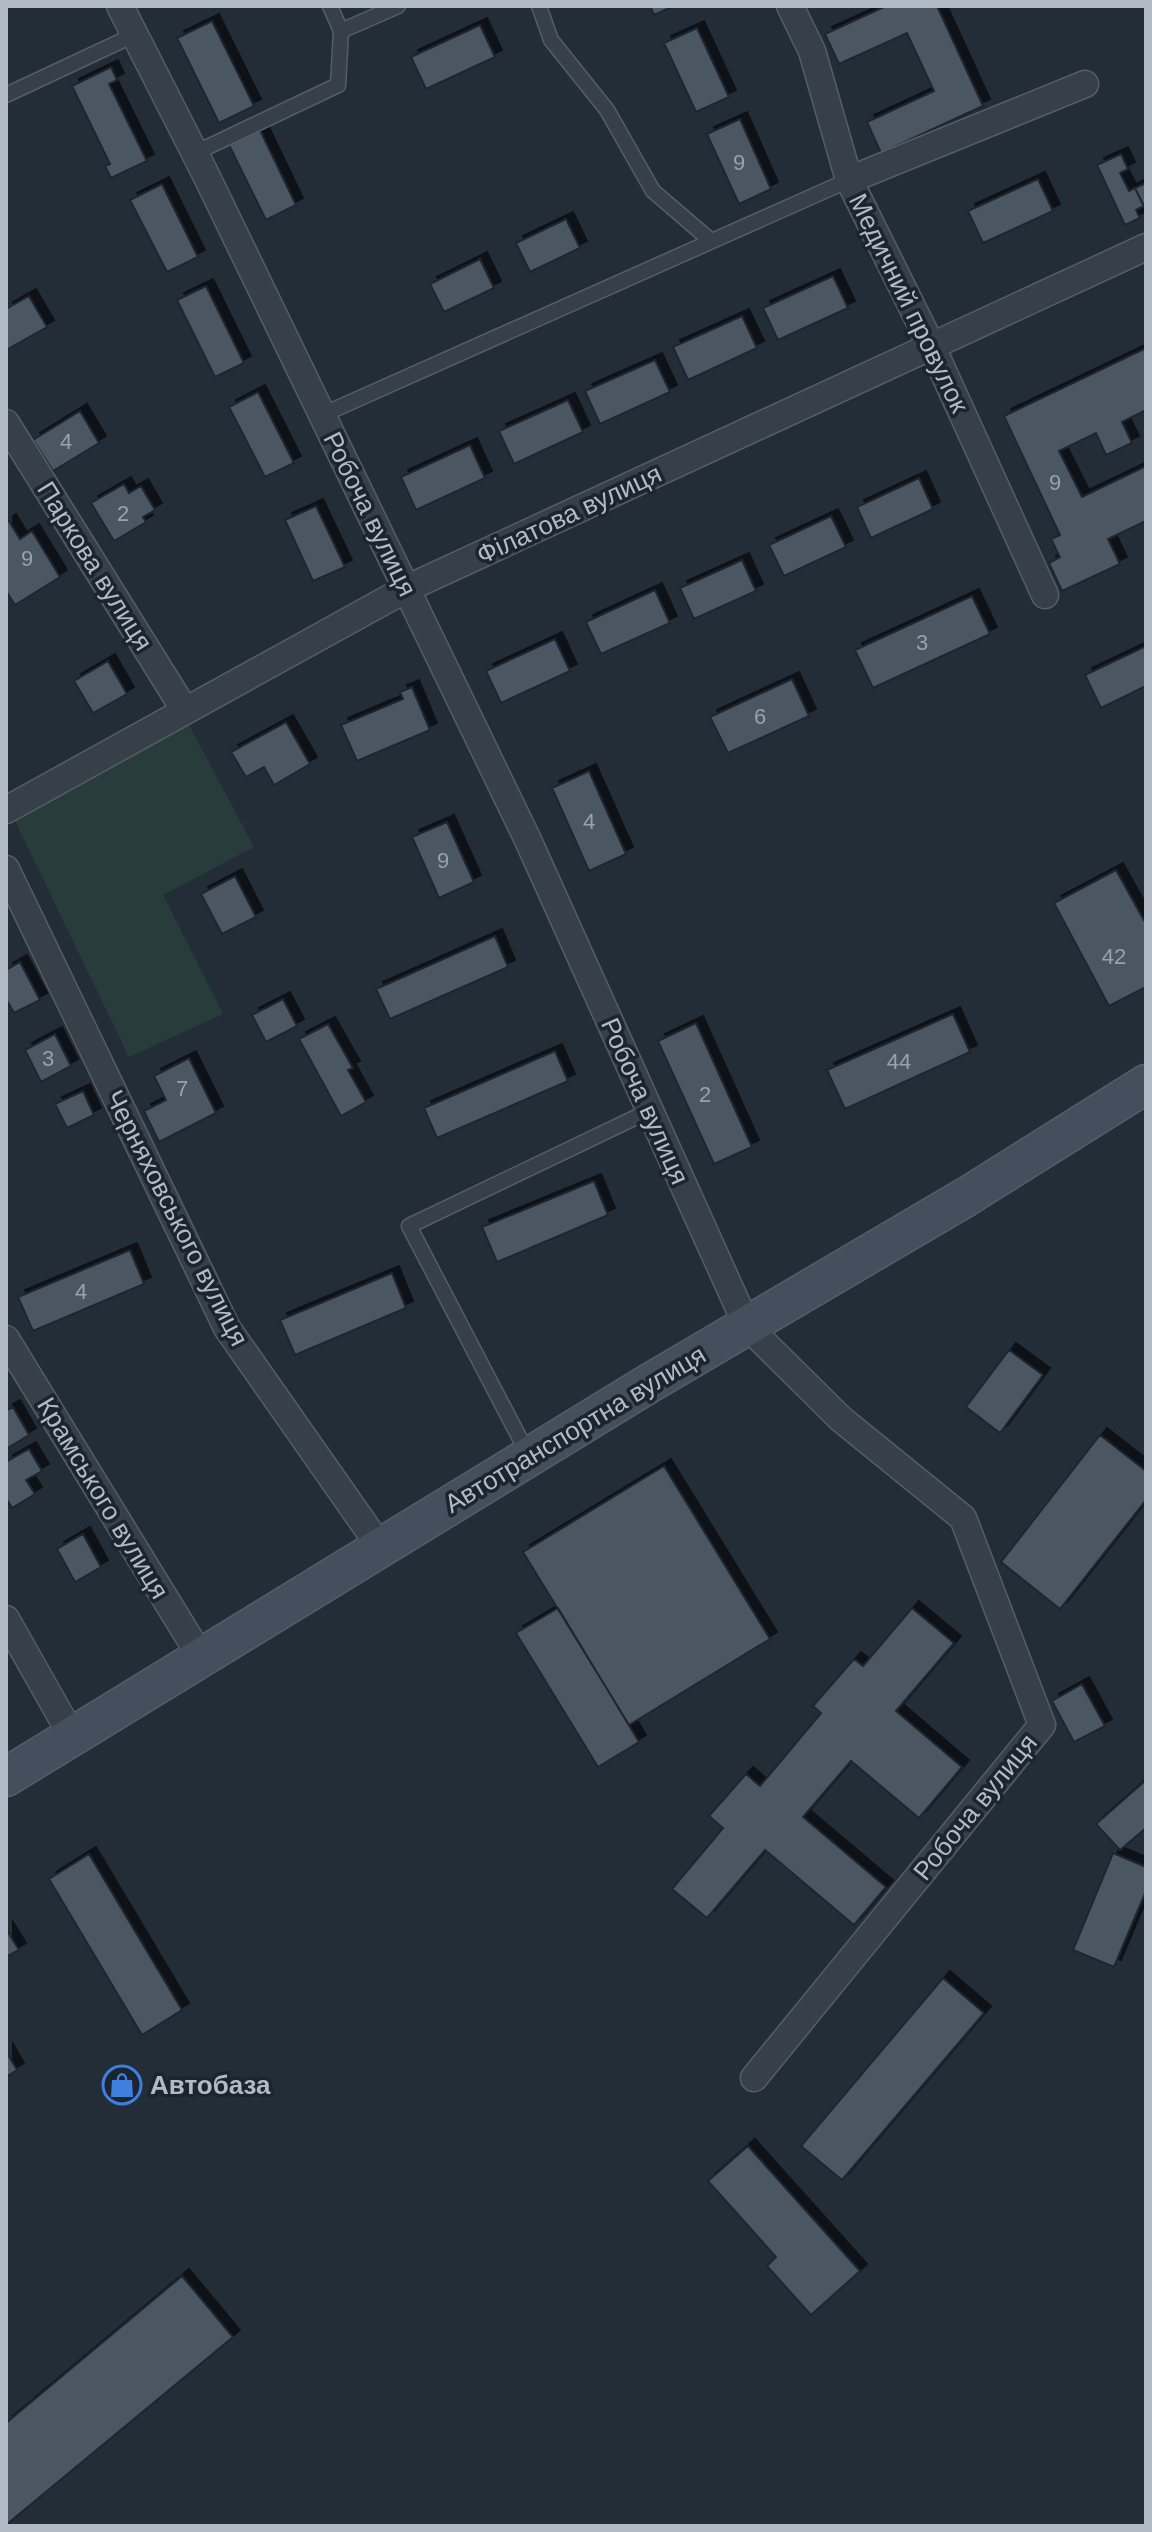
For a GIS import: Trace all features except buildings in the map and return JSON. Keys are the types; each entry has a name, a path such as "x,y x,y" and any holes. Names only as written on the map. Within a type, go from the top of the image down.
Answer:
{"main road":[{"name":"Автотранспортна вулиця","path":"6,1777 529,1457 966,1197 1146,1084"}],"street":[{"name":"Робоча вулиця","path":"120,6 527,838 747,1326 841,1419 963,1518 1042,1725 754,2078"},
{"name":"Медичний провулок","path":"790,6 812,51 849,180 932,347 1045,595"},
{"path":"849,180 1085,84"},
{"name":"Філатова вулиця","path":"6,810 406,589 1146,247"},
{"name":"Паркова вулиця","path":"6,423 184,709"},
{"name":"Черняховського вулиця","path":"6,869 227,1328 381,1548"},
{"name":"Крамського вулиця","path":"6,1339 201,1657"},
{"path":"6,1619 72,1736"}],"lane":[{"path":"193,154 338,85 341,31 330,6"},
{"path":"341,31 398,6"},
{"path":"539,6 551,40 607,110 653,191 710,240"},
{"path":"6,95 134,35"},
{"path":"322,415 849,180"},
{"path":"529,1457 409,1226 649,1111"}],"green space":[{"path":"189,725 254,847 163,895 223,1014 129,1057 15,821"}],"place":[{"name":"Автобаза","path":"122,2085"}]}
